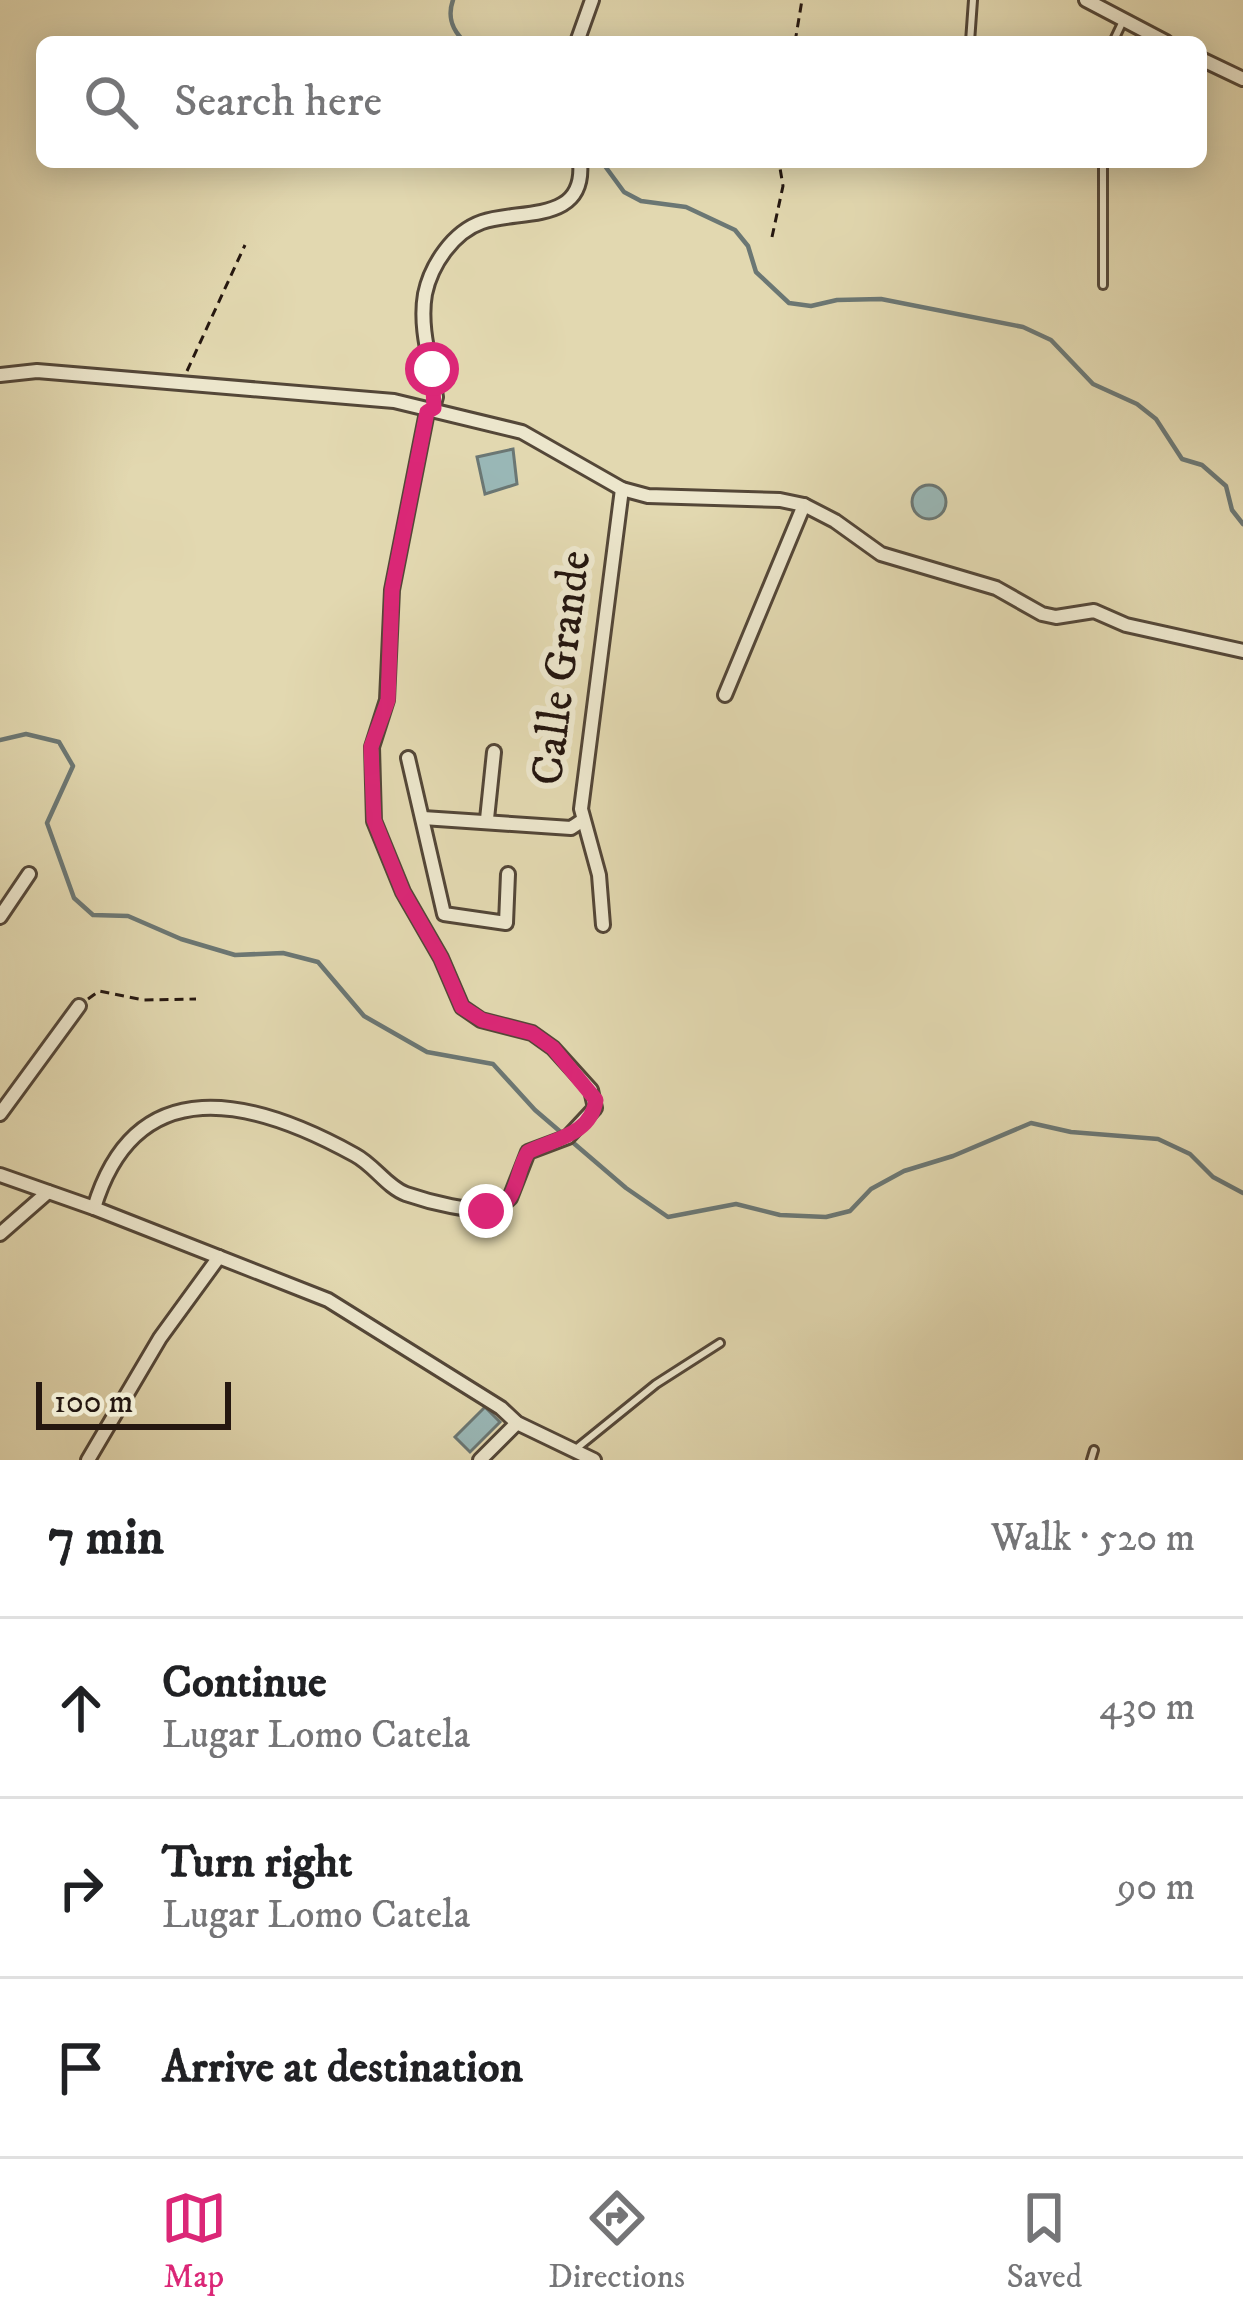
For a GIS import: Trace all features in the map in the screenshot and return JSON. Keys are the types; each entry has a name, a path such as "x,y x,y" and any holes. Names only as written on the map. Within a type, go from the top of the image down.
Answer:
{"street":[{"path":"579,36 592,0"},
{"path":"1086,0 1154,36"},
{"path":"1207,62 1243,79"},
{"path":"94,1208 104,1175 142,1126 173,1113 209,1108 252,1111 321,1138 361,1158 402,1193 496,1210 510,1198 528,1152 568,1137 595,1108 591,1090 553,1048 532,1033 482,1020 462,1007 441,958 403,892 374,820 371,747 388,700 392,590 427,412 434,408 436,397 423,317 431,273 467,230 482,222 551,211 564,204 579,185 580,168"},
{"path":"0,375 37,371 394,401 522,432 622,489 648,496 780,500 804,505 881,554 996,588 1042,614 1056,617 1094,610 1126,625 1243,651"},
{"name":"Calle Grande","path":"603,925 599,875 583,820 586,763 622,489"},
{"path":"725,695 804,505"},
{"path":"487,820 494,752"},
{"path":"408,758 444,914 506,922 508,874"},
{"path":"423,818 571,828 583,820"},
{"path":"0,917 29,874"},
{"path":"0,1114 79,1006"},
{"path":"0,1175 328,1300 501,1408 517,1423 594,1460"},
{"path":"0,1234 48,1192"},
{"path":"88,1460 160,1338 219,1257"},
{"path":"480,1460 517,1423"}],"lane":[{"path":"970,36 973,0"},
{"path":"1117,36 1123,21"},
{"path":"1102,285 1103,168"},
{"path":"574,1450 656,1384 720,1343"},
{"path":"1090,1460 1094,1450"}],"path":[{"path":"796,36 802,0"},
{"path":"772,236 783,186 780,168"},
{"path":"182,384 245,245"},
{"path":"79,1006 99,991 144,1000 196,999"}],"water":[{"path":"513,449 517,484 485,494 477,457"},
{"path":"929,485 941,490 946,502 941,514 929,519 917,514 912,502 917,490"},
{"path":"485,1407 500,1422 470,1452 455,1437"}],"waterway":[{"path":"453,0 452,23 460,36"},
{"path":"606,168 624,192 641,201 686,207 735,230 748,246 756,272 789,303 811,306 881,299 1023,327 1051,340 1093,384 1137,404 1156,419 1182,459 1202,465 1226,486 1232,510 1243,524"},
{"path":"0,740 26,734 59,742 73,766 47,823 74,898 93,915 128,916 235,955 283,953 318,962 364,1016 427,1052 493,1064 535,1110 626,1188 668,1217 736,1204 780,1215 826,1217 850,1211 871,1189 904,1171 1031,1123 1071,1132 1158,1139 1190,1154 1213,1177 1243,1193"}],"route":[{"path":"432,369 436,397 434,408 427,412 392,590 388,700 371,747 374,820 403,892 441,958 462,1007 482,1020 532,1033 553,1048 596,1100 585,1123 568,1137 528,1152 510,1198 496,1210 486,1211"}]}
